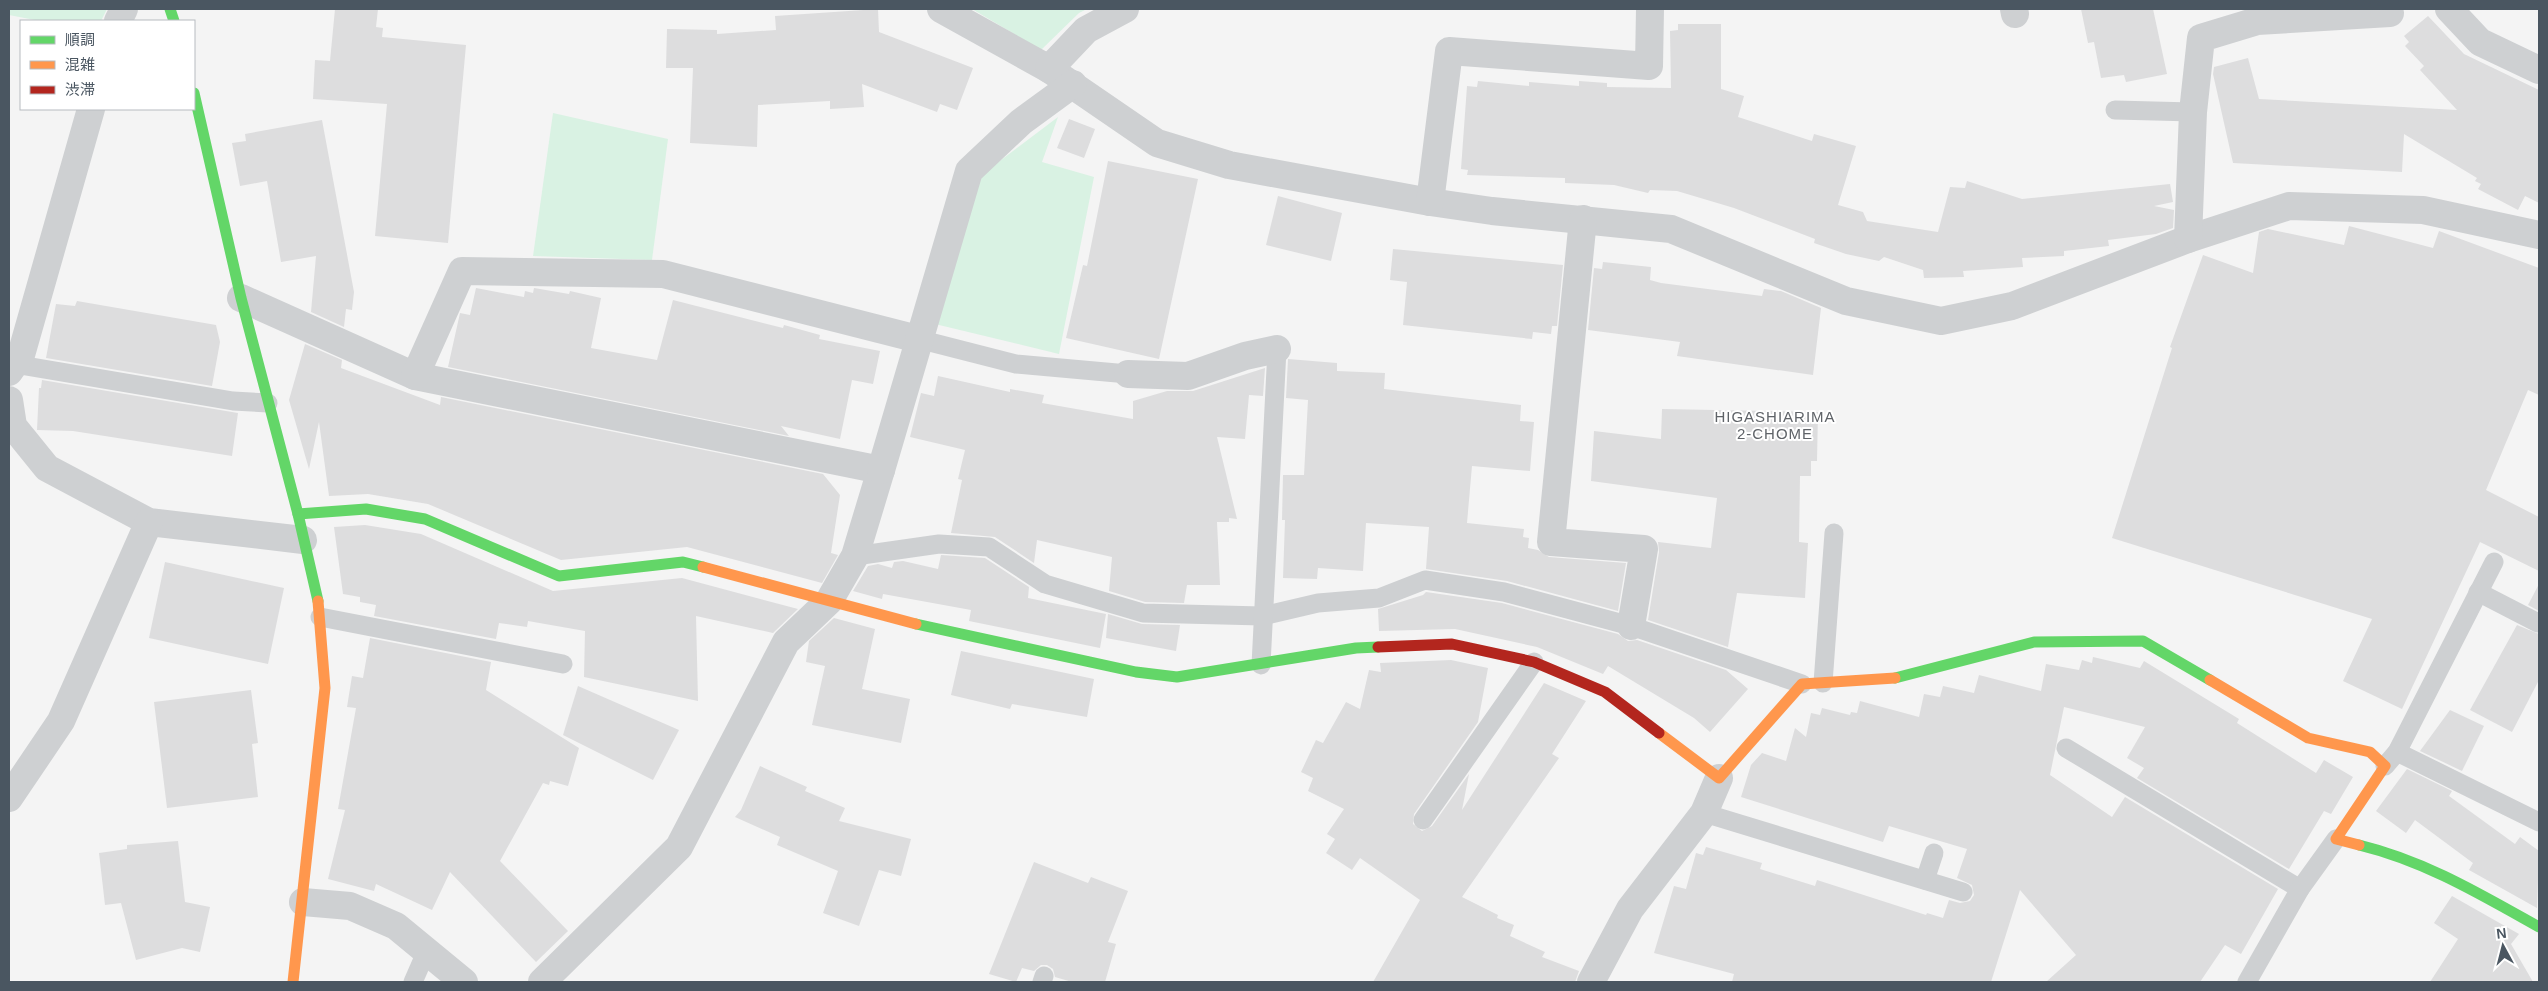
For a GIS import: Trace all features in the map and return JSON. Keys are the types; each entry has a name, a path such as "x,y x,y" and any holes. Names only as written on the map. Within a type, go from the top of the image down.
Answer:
{"street":[{"path":"941,9 1006,43 1049,69 1157,143 1229,165 1430,202 1492,211 1671,229 1846,301 1941,321 2012,306 2188,239 2288,206 2423,210 2539,235"},
{"path":"1049,69 1086,30 1124,9"},
{"path":"1430,202 1448,51 1649,66 1650,9"},
{"path":"2449,9 2480,42 2539,70"},
{"path":"2188,239 2193,112 2201,38 2257,21 2390,13"},
{"path":"542,982 679,847 786,642 829,601 855,556 969,171 1021,122 1073,84"},
{"path":"195,97 241,298 298,514 318,600 320,617 325,688 293,982"},
{"path":"11,368 21,356 91,110"},
{"path":"1584,219 1551,542 1644,549 1631,626"},
{"path":"414,376 462,271 663,274 918,339"},
{"path":"241,298 414,376 881,470"},
{"path":"1128,374 1188,376 1245,356 1277,349"},
{"path":"10,418 47,468 149,522 304,540"},
{"path":"298,514 366,509 425,519 559,576 683,562 946,632 1136,672 1177,677 1261,665 1356,648 1452,644 1534,662 1605,692 1719,778"},
{"path":"9,798 61,721 149,522"},
{"path":"1591,982 1630,909 1704,813 1719,778 1802,684 1888,680 2034,642 2143,641 2308,738 2370,752 2391,759 2336,839 2381,850 2442,872 2539,927"},
{"path":"303,902 350,906 396,926 464,982"}],"lane":[{"path":"2115,110 2193,112"},
{"path":"918,339 1016,364 1128,374"},
{"path":"1261,665 1277,349"},
{"path":"11,368 233,401 268,403"},
{"path":"1823,683 1834,533"},
{"path":"855,556 939,544 989,547 1045,584 1143,613 1262,616 1318,603 1379,598 1425,580 1504,592 1631,626 1802,684"},
{"path":"2494,562 2391,759 2539,822"},
{"path":"2478,592 2538,624"},
{"path":"320,617 562,664"},
{"path":"1423,820 1534,662"},
{"path":"2066,748 2300,889"},
{"path":"1704,813 1963,892"},
{"path":"2247,982 2300,889 2336,839"},
{"path":"1925,880 1934,853"},
{"path":"413,982 427,950"}],"green space":[{"path":"9,9 107,9 102,20 35,20 9,15"},
{"path":"972,9 1087,9 1079,13 1041,50"},
{"path":"553,113 668,139 652,260 533,256"},
{"path":"1058,117 1042,162 1094,177 1059,354 935,324 981,175"}],"building":[{"path":"335,9 378,9 376,27 383,28 382,37 466,45 448,243 375,236 387,104 313,99 315,60 330,61"},
{"path":"878,9 879,32 973,68 957,110 940,104 937,112 862,84 864,107 830,109 830,101 758,105 757,147 690,143 693,68 666,68 667,29 717,30 717,34 776,30 775,16"},
{"path":"2081,9 2153,9 2167,74 2126,82 2124,75 2101,78 2094,42 2088,43"},
{"path":"2428,16 2464,54 2539,90 2539,203 2525,196 2518,210 2478,189 2481,184 2475,181 2477,178 2404,134 2402,172 2233,163 2213,74 2214,67 2248,58 2259,99 2457,110 2420,70 2424,66 2405,46 2409,42 2404,36"},
{"path":"1678,24 1721,24 1721,89 1744,96 1738,117 1812,141 1814,134 1856,146 1838,205 1863,212 1867,221 1938,232 1950,187 1965,188 1967,181 2022,199 2170,184 2173,202 2154,206 2174,210 2173,228 2156,234 2108,240 2109,246 2064,251 2064,256 2022,258 2023,267 1963,271 1964,277 1924,278 1923,270 1884,257 1879,261 1846,254 1814,243 1815,239 1734,208 1677,191 1650,190 1648,193 1614,185 1565,183 1565,178 1467,175 1468,170 1461,169 1467,86 1477,87 1478,81 1529,86 1529,82 1579,86 1579,81 1607,83 1607,87 1671,88 1670,31 1678,30"},
{"path":"1069,119 1095,129 1084,158 1057,148"},
{"path":"322,120 354,292 352,310 346,309 344,327 311,312 316,256 281,262 267,181 240,186 232,143 246,141 245,134"},
{"path":"1108,161 1198,179 1159,359 1066,338 1083,265 1087,266"},
{"path":"1278,196 1342,213 1331,261 1266,245"},
{"path":"2349,226 2433,248 2439,231 2539,268 2539,395 2528,390 2486,490 2539,517 2539,571 2480,542 2402,709 2343,681 2372,619 2112,538 2172,348 2170,347 2203,255 2253,273 2259,232 2268,229 2344,245"},
{"path":"1393,249 1563,265 1557,326 1552,326 1551,334 1533,332 1532,339 1403,325 1407,282 1390,280"},
{"path":"1603,262 1651,267 1650,280 1661,283 1762,296 1764,289 1781,291 1821,308 1813,375 1677,356 1680,342 1588,330 1594,268 1602,269"},
{"path":"476,288 524,297 525,291 533,293 534,288 569,294 570,291 601,298 591,348 657,360 673,300 783,328 784,325 820,335 819,339 880,351 873,384 852,380 840,439 781,426 789,436 448,367 460,313 470,315"},
{"path":"77,301 216,325 220,342 212,386 46,358 56,304 75,306"},
{"path":"305,344 342,360 341,368 440,405 441,397 823,474 840,495 831,553 838,555 822,583 687,547 561,560 428,504 368,494 329,496 319,422 309,469 289,400"},
{"path":"1288,359 1337,363 1337,371 1385,373 1384,389 1521,405 1520,421 1534,422 1530,471 1472,466 1467,523 1524,529 1523,537 1529,538 1528,548 1538,550 1549,557 1626,563 1618,611 1507,581 1426,569 1429,527 1366,523 1363,571 1318,568 1317,579 1283,578 1285,520 1282,520 1283,475 1304,475 1308,400 1286,398"},
{"path":"1265,368 1263,396 1249,395 1245,439 1217,437 1237,519 1229,518 1229,522 1217,522 1220,585 1187,585 1184,603 1145,602 1109,591 1112,557 1037,540 1034,563 995,537 951,533 962,480 958,479 965,450 910,437 921,393 934,396 938,376 1010,392 1010,389 1044,395 1042,403 1133,419 1133,401 1167,391 1193,391"},
{"path":"42,380 238,413 232,456 73,431 37,430 39,388 41,388"},
{"path":"1662,409 1818,412 1817,461 1811,461 1811,476 1800,476 1799,542 1808,543 1805,598 1737,593 1728,647 1648,620 1659,552 1658,542 1711,548 1717,498 1591,481 1594,431 1661,439"},
{"path":"365,525 421,534 553,591 682,578 798,609 773,633 696,616 698,701 584,677 585,631 528,621 527,627 499,623 496,639 374,616 376,605 360,602 360,597 343,594 334,527"},
{"path":"941,555 985,558 1029,587 1028,598 1106,614 1100,648 969,621 971,610 883,594 882,599 853,591 868,566 878,564 892,568 894,562 903,561 938,569"},
{"path":"165,562 284,588 268,664 149,638"},
{"path":"2539,584 2539,611 2528,605"},
{"path":"1426,592 1502,603 1618,634 1628,641 1637,640 1726,670 1748,689 1710,732 1694,718 1608,666 1603,674 1537,647 1455,629 1379,631 1378,609 1423,595"},
{"path":"1108,614 1142,624 1180,625 1176,651 1106,638"},
{"path":"834,618 875,629 862,689 910,699 901,743 812,725 825,666 806,662 809,641"},
{"path":"2517,625 2539,634 2539,680 2512,732 2470,710"},
{"path":"370,638 491,662 486,690 579,748 568,786 550,781 549,785 543,783 500,861 568,931 536,962 450,872 432,910 376,884 374,891 328,879 345,810 338,809 356,708 347,707 352,676 363,678"},
{"path":"961,651 1094,679 1087,717 1012,704 1010,709 951,695"},
{"path":"2093,657 2140,668 2144,661 2239,719 2237,723 2316,773 2324,760 2353,777 2331,814 2324,811 2289,869 2137,778 2144,768 2127,758 2145,727 2064,707 2050,775 2112,817 2125,797 2278,889 2241,954 2225,945 2200,982 2046,982 2076,955 2020,890 1991,982 1732,982 1734,974 1654,953 1674,886 1686,889 1696,853 1703,855 1706,847 1762,863 1760,869 1815,886 1817,880 1926,915 1927,913 1943,918 1949,900 1960,903 1970,901 1974,895 1972,885 1957,878 1967,849 1889,826 1883,842 1741,797 1751,765 1762,753 1786,761 1795,728 1806,737 1811,713 1820,715 1822,708 1850,715 1851,712 1857,713 1860,701 1919,717 1924,694 1940,697 1943,686 1974,693 1979,675 2041,691 2046,664 2079,670 2082,660 2092,663"},
{"path":"1451,660 1488,668 1478,722 1414,814 1413,824 1422,831 1432,826 1469,774 1462,810 1544,683 1586,701 1552,754 1559,758 1462,897 1498,915 1497,918 1514,925 1510,936 1545,952 1542,957 1579,971 1575,982 1373,982 1420,900 1360,858 1352,870 1326,853 1335,839 1327,834 1344,809 1308,791 1313,778 1301,772 1316,740 1323,743 1346,702 1360,709 1369,670 1381,672 1380,663"},
{"path":"578,686 679,730 653,780 563,735"},
{"path":"251,690 258,743 252,744 258,797 167,808 154,702"},
{"path":"2450,710 2484,726 2462,771 2420,751"},
{"path":"760,766 807,787 805,791 845,808 839,821 911,839 901,876 879,870 859,926 823,913 838,871 777,845 780,837 735,817 741,810"},
{"path":"2407,769 2452,791 2449,796 2515,844 2520,837 2539,851 2537,908 2469,870 2473,863 2415,820 2406,833 2376,811"},
{"path":"178,841 185,902 210,907 200,952 182,948 136,960 121,903 105,905 99,853 127,849 127,845"},
{"path":"1034,862 1088,883 1091,877 1128,891 1108,942 1116,944 1105,982 1072,982 1055,977 1053,969 1047,965 1041,965 1034,971 1022,968 1016,982 989,974"},
{"path":"2452,896 2519,934 2511,944 2533,982 2430,982 2458,939 2434,923"}],"traffic: fast":[{"path":"170,9 174,20"},
{"path":"195,97 241,298 298,514 318,601"},
{"path":"298,514 366,509 425,519 559,576 683,562 703,567"},
{"path":"916,624 1136,672 1177,677 1356,648 1378,647"},
{"path":"1895,678 2034,642 2143,641 2210,680"},
{"path":"2359,845 2429,869 2474,891 2539,927"}],"traffic: slow":[{"path":"703,567 916,624"},
{"path":"293,982 325,688 318,601"},
{"path":"1659,733 1719,778 1802,684 1895,678"},
{"path":"2210,680 2308,738 2370,752 2385,766 2336,839 2359,845"}],"traffic: jam":[{"path":"1378,647 1452,644 1534,662 1605,692 1659,733"}],"district":[{"name":"HIGASHIARIMA 2-CHOME","path":"1775,426"}]}
